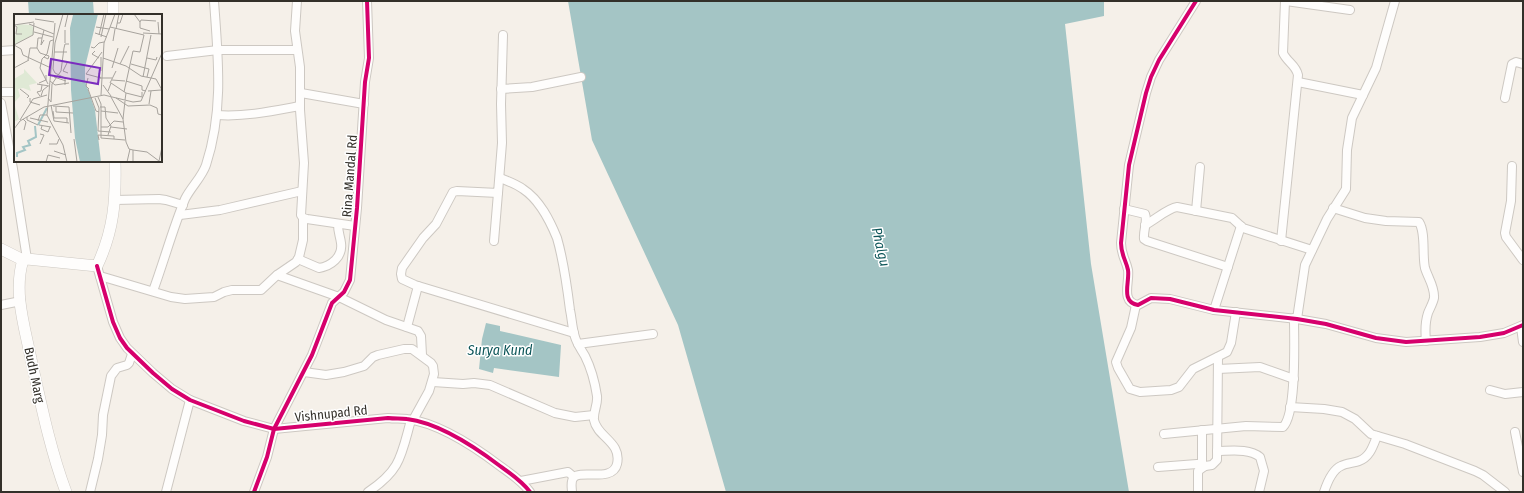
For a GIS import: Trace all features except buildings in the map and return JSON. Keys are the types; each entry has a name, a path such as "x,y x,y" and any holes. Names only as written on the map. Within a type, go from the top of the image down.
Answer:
{"street":[{"path":"113,1 113,14"},
{"path":"153,291 187,194 205,166 217,115 219,95 218,50 214,1"},
{"path":"1,249 25,259 99,271 153,291 179,298 214,297 232,290 261,290 277,275 296,262 301,252 302,240 302,218 300,212 304,163 301,135 300,67 295,25 297,1"},
{"name":"Rina Mandal Rd","path":"254,492 274,429 304,372 332,303 347,286 350,280 365,82 369,58 367,1"},
{"path":"1136,305 1126,295 1128,272 1122,253 1121,243 1129,166 1151,77 1172,38 1196,1"},
{"path":"1281,241 1298,82 1298,72 1286,60 1284,53 1286,1 1350,10"},
{"path":"1164,434 1246,426 1283,427 1287,422 1294,379 1296,318 1304,270 1312,250 1333,208 1346,189 1347,150 1352,118 1376,68 1395,1"},
{"path":"494,241 500,178 502,133 501,90 503,35"},
{"path":"1,51 14,50"},
{"path":"167,56 218,50 297,50"},
{"path":"1505,98 1512,64 1516,62 1523,64"},
{"path":"501,90 532,87 581,77"},
{"path":"1298,82 1363,95"},
{"path":"1,92 14,92"},
{"path":"301,93 364,104"},
{"path":"1,103 13,168 25,259"},
{"path":"217,115 238,115 268,112 300,106"},
{"path":"99,271 113,220 115,200 115,162"},
{"path":"1512,166 1511,201 1505,233 1506,237 1523,260"},
{"path":"1196,211 1200,167"},
{"path":"500,178 517,185 535,199 552,226 560,246 574,334 585,357 595,386 597,398 594,415 597,428 612,441 618,457 616,468 606,473 578,475 574,478 572,481 572,492"},
{"path":"180,215 220,210 302,191"},
{"path":"498,193 457,191 450,195 436,224 423,238 402,268 402,279 418,286 574,334"},
{"path":"115,200 159,199 183,205"},
{"path":"1145,225 1174,207 1232,218 1241,226 1249,230 1312,250"},
{"path":"1333,208 1365,218 1392,222 1419,222 1425,269 1434,292 1433,302 1428,313 1425,326 1426,340"},
{"path":"1124,209 1145,214 1147,221 1145,225 1144,239 1147,241 1228,267"},
{"path":"302,218 355,226"},
{"path":"298,259 318,268 333,262 338,258 341,243 338,234 338,224"},
{"path":"1214,310 1241,226"},
{"name":"Budh Marg","path":"25,259 20,278 24,323 44,420 58,470 66,492"},
{"name":"Vishnupad Rd","path":"99,271 116,330 120,338 132,354 161,380 190,400 244,421 274,429 388,418 412,420 441,430 477,449 520,481 530,492"},
{"path":"277,275 339,296 386,320 418,331 420,333 422,355"},
{"path":"406,327 418,286"},
{"path":"1136,305 1152,298 1170,299 1214,310 1296,318 1326,324 1376,338 1406,342 1480,337 1504,333 1522,326 1523,342"},
{"path":"1,306 21,301"},
{"path":"1136,305 1131,328 1116,362 1125,381 1133,391 1140,392 1175,389 1182,384 1193,369 1218,358 1227,352 1236,312"},
{"path":"578,344 653,334"},
{"path":"304,372 326,376 344,372 364,366 373,357 378,355 404,349 412,349 422,355 434,366 433,382 412,420 401,457 397,465 387,477 368,492"},
{"path":"90,492 98,459 102,435 103,415 111,376 117,368 130,363 132,354"},
{"path":"1158,467 1212,465 1215,463 1217,451 1218,358"},
{"path":"1218,369 1260,366 1294,379"},
{"path":"433,382 490,385 554,413 575,416 594,415"},
{"path":"1490,390 1505,394 1523,392"},
{"path":"166,492 190,400"},
{"path":"1290,407 1324,409 1342,412 1355,419 1368,433 1405,444 1475,471 1505,492"},
{"path":"1198,492 1198,471 1203,465 1202,430"},
{"path":"1515,432 1523,472"},
{"path":"1324,492 1329,480 1337,468 1342,465 1360,461 1366,457 1373,447 1376,436"},
{"path":"1217,451 1238,451 1251,453 1260,457 1264,471 1259,492"},
{"path":"520,481 568,472 574,478"}],"water":[{"path":"28,1 93,1 94,14 29,14"},
{"name":"Phalgu","path":"568,1 1104,1 1104,16 1065,24 1091,264 1129,492 726,492 678,325 592,140"},
{"name":"Surya Kund","path":"486,323 500,326 500,331 561,345 559,377 494,368 493,373 479,369 482,339"}],"cycle path":[{"path":"254,492 267,457 274,429 312,355 332,303 344,292 350,280 357,208 365,82 369,58 367,1"},
{"path":"1196,1 1159,60 1151,77 1129,165 1121,243 1128,270 1127,296 1132,303 1138,305 1151,298 1170,299 1214,310 1297,319 1326,324 1376,338 1406,342 1480,337 1504,333 1523,325"},
{"path":"97,266 113,322 120,338 127,348 153,373 172,389 190,400 244,421 274,429 388,418 419,421 432,425 468,444 516,478 530,492"}]}
